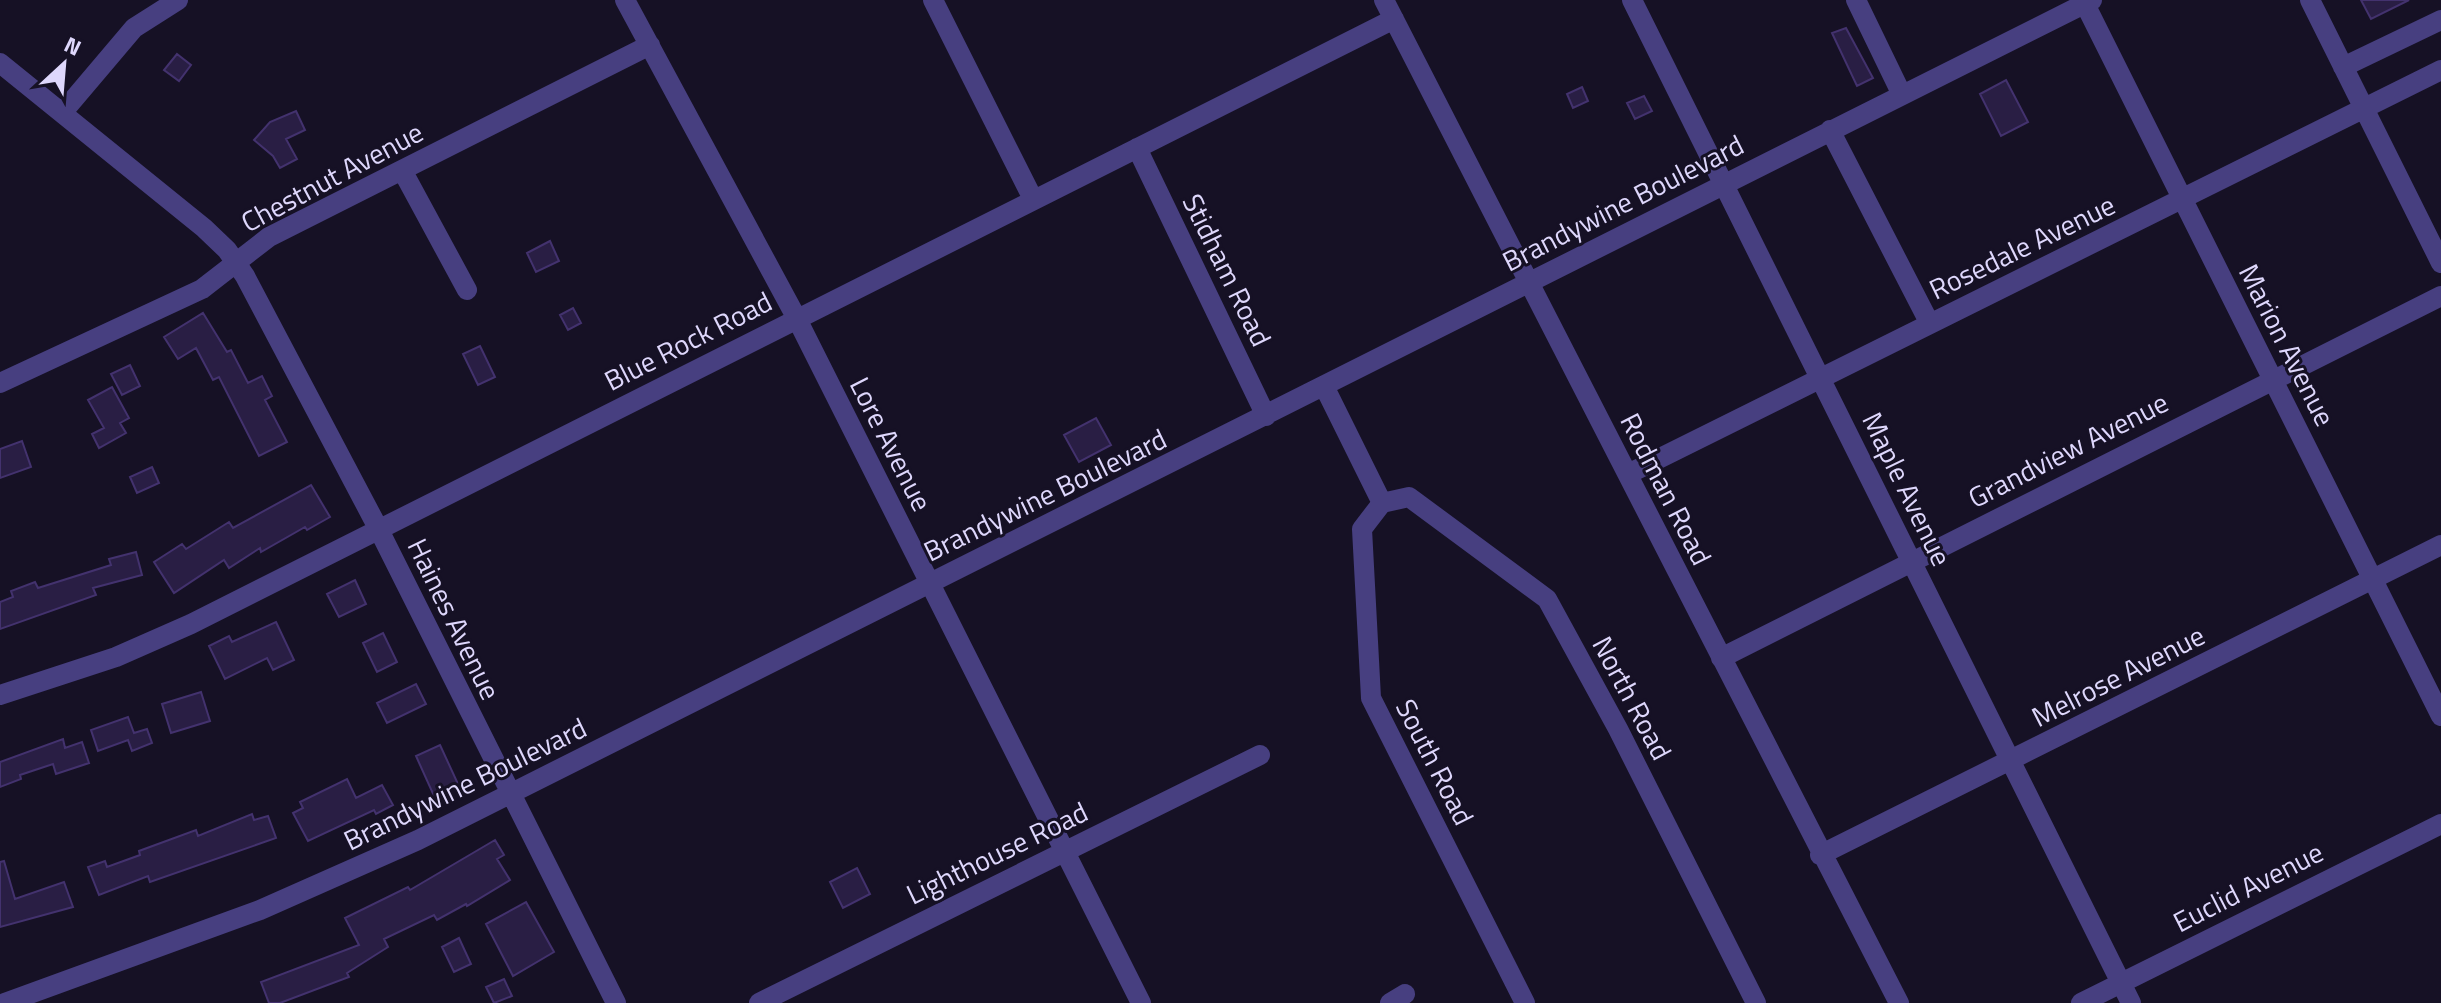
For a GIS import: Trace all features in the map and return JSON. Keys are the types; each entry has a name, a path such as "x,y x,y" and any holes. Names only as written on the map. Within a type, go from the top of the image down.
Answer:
{"street":[{"path":"62,113 155,5 178,0"},
{"name":"Lore Avenue","path":"625,0 796,317 1141,1003"},
{"path":"933,0 1033,199"},
{"name":"Rodman Road","path":"1384,0 1820,855 1899,1003"},
{"name":"Maple Avenue","path":"1632,0 2131,1003"},
{"path":"1856,0 1902,95"},
{"path":"2310,0 2441,263"},
{"name":"Brandywine Boulevard","path":"5,1003 272,905 510,795 2087,1"},
{"name":"Marion Avenue","path":"2087,1 2182,199 2441,716"},
{"name":"Blue Rock Road","path":"0,695 156,640 1394,19"},
{"path":"2343,67 2441,20"},
{"name":"Chestnut Avenue","path":"0,383 202,289 269,237 650,45"},
{"name":"Haines Avenue","path":"0,63 204,228 236,263 378,528 616,1003"},
{"name":"Rosedale Avenue","path":"1628,474 2441,70"},
{"path":"1830,130 1930,324"},
{"name":"Stidham Road","path":"1137,148 1266,416"},
{"path":"402,170 467,290"},
{"name":"Grandview Avenue","path":"1721,658 2441,296"},
{"path":"1324,386 1382,503"},
{"name":"North Road","path":"1382,503 1409,497 1547,599 1618,729 1756,1003"},
{"name":"South Road","path":"1382,503 1362,529 1371,698 1525,1003"},
{"name":"Melrose Avenue","path":"1820,855 2441,545"},
{"name":"Lighthouse Road","path":"759,1003 1260,755"},
{"name":"Euclid Avenue","path":"2081,1003 2441,824"}],"building":[{"path":"2361,0 2409,0 2371,19"},
{"path":"1846,28 1873,78 1857,86 1832,33"},
{"path":"177,54 191,65 179,81 164,70"},
{"path":"2006,80 2028,122 2001,136 1980,94"},
{"path":"1582,87 1588,101 1573,108 1567,94"},
{"path":"1644,96 1652,111 1635,119 1627,103"},
{"path":"296,111 305,130 286,139 297,159 280,168 273,156 254,140 270,122"},
{"path":"550,241 559,261 536,272 527,253"},
{"path":"573,308 581,323 568,330 560,315"},
{"path":"203,313 227,352 231,350 248,383 262,376 272,396 265,400 287,442 259,456 219,377 213,380 196,348 178,359 164,337"},
{"path":"480,346 495,377 478,385 463,354"},
{"path":"130,365 140,386 122,395 111,374"},
{"path":"112,387 129,418 120,423 126,433 99,448 92,434 104,428 88,400"},
{"path":"1096,418 1111,445 1079,462 1064,435"},
{"path":"22,441 31,467 0,478 0,449"},
{"path":"152,467 159,483 137,493 130,477"},
{"path":"311,485 330,517 307,530 305,527 261,552 260,548 229,568 224,560 174,593 154,562 182,544 186,549 229,522 233,528"},
{"path":"136,552 142,575 93,588 96,595 0,629 0,602 13,597 11,591 35,582 38,588 111,565 109,559"},
{"path":"355,580 366,604 339,617 327,594"},
{"path":"276,622 294,660 273,670 267,658 225,679 209,646 229,636 232,642"},
{"path":"383,633 397,662 377,672 363,643"},
{"path":"416,684 426,704 387,723 377,703"},
{"path":"201,692 210,721 171,733 162,704"},
{"path":"128,717 134,733 147,729 152,743 132,751 128,740 98,751 91,730"},
{"path":"63,739 65,748 82,742 89,763 56,774 53,764 20,775 21,779 0,787 0,762"},
{"path":"440,745 458,784 434,796 416,756"},
{"path":"347,779 356,798 382,785 393,805 376,814 374,810 308,841 293,813 303,808 300,802"},
{"path":"252,814 254,820 268,816 276,838 150,882 148,876 99,895 88,867 105,861 107,867 140,855 139,851 196,830 198,836"},
{"path":"495,840 504,855 497,859 510,880 467,906 437,920 434,915 384,939 388,947 347,973 349,977 280,1003 269,1003 261,982 359,945 345,918 408,887 410,890"},
{"path":"4,861 15,899 64,882 73,907 0,927 0,862"},
{"path":"857,868 870,894 843,908 830,882"},
{"path":"526,902 554,952 513,976 486,924"},
{"path":"459,938 471,964 454,972 442,947"},
{"path":"504,979 512,996 494,1003 486,987"}]}
